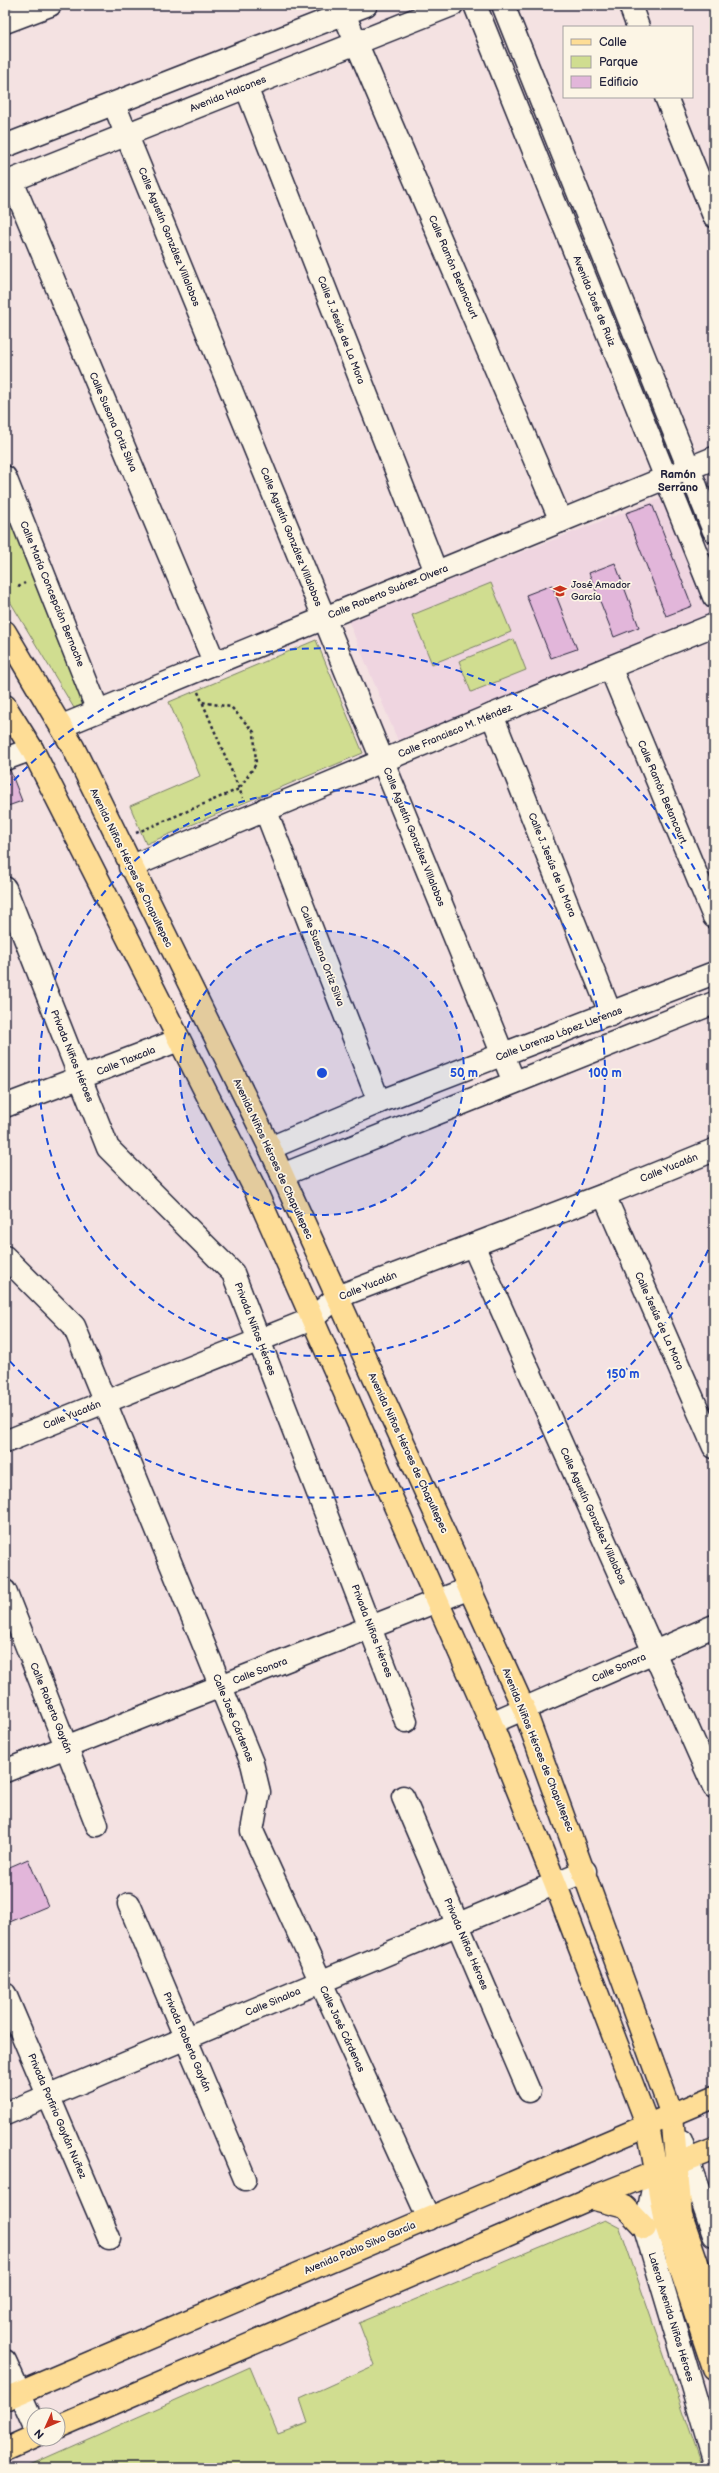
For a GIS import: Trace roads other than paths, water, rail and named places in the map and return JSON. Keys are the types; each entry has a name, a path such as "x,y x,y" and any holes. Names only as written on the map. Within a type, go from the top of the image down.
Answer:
{"main road":[{"name":"Avenida Niños Héroes de Chapultepec","path":"5,632 62,726 130,867 270,1148 524,1709 672,2115 682,2163 681,2216 714,2312"},
{"path":"5,706 32,749 254,1187 490,1723 555,1883 648,2126 665,2222 714,2369"},
{"name":"Avenida Pablo Silva García","path":"12,2396 714,2097"},
{"path":"66,2424 591,2198 657,2173 714,2149"},
{"path":"591,2198 625,2207 645,2228"},
{"path":"5,2450 26,2441"}],"street":[{"path":"5,22 50,5"},
{"path":"5,146 366,5"},
{"name":"Avenida Halcones","path":"8,182 452,5"},
{"name":"Avenida José de Ruiz","path":"475,5 714,597"},
{"path":"503,5 714,530"},
{"path":"630,5 638,26"},
{"name":"Calle Ramón Betancourt","path":"344,14 358,42 561,521"},
{"name":"Calle J. Jesús de La Mora","path":"246,87 436,572"},
{"path":"666,98 714,216"},
{"name":"Calle Agustín González Villalobos","path":"114,104 514,1082"},
{"name":"Calle Susana Ortiz Silva","path":"8,182 215,664"},
{"name":"Calle Roberto Suárez Olvera","path":"62,726 714,458"},
{"name":"Calle María Concepción Bernache","path":"5,477 98,712"},
{"name":"Calle Francisco M. Méndez","path":"130,867 265,809 383,762 492,715 714,626"},
{"name":"Calle Ramón Betancourt","path":"610,667 714,917"},
{"name":"Calle J. Jesús de la Mora","path":"492,715 611,1015"},
{"path":"5,759 32,749"},
{"name":"Calle Susana Ortiz Silva","path":"265,809 379,1102"},
{"name":"Privada Niños Héroes","path":"5,888 108,1148 233,1273 406,1721"},
{"name":"Calle Lorenzo López Llerenas","path":"270,1148 379,1102 611,1015 714,973"},
{"path":"282,1175 714,1003"},
{"name":"Calle Tlaxcala","path":"5,1106 179,1040"},
{"name":"Calle Yucatán","path":"5,1442 312,1319 337,1297 604,1195 714,1150"},
{"name":"Calle Jesús de La Mora","path":"604,1195 714,1447"},
{"name":"Calle Agustín González Villalobos","path":"473,1245 653,1653 714,1787"},
{"name":"Calle José Cárdenas","path":"5,1257 74,1326 252,1763 259,1792 252,1831 429,2219"},
{"name":"Calle Sonora","path":"5,1771 470,1588"},
{"name":"Calle Roberto Gaytán","path":"5,1591 97,1825"},
{"name":"Calle Sonora","path":"490,1723 714,1626"},
{"name":"Privada Niños Héroes","path":"403,1797 529,2091"},
{"name":"Calle Sinaloa","path":"5,2114 584,1871"},
{"name":"Privada Roberto Gaytán","path":"129,1904 245,2179"},
{"name":"Privada Porfirio Gaytán Nuñez","path":"5,1994 109,2238"},
{"path":"682,2163 714,2235"},
{"name":"Lateral Avenida Niños Héroes","path":"657,2173 645,2228 714,2460"},
{"path":"5,2361 12,2396 26,2414"}],"place":[{"name":"José Amador García","path":"560,591"}],"district":[{"name":"Ramón Serrano","path":"678,480"}]}
